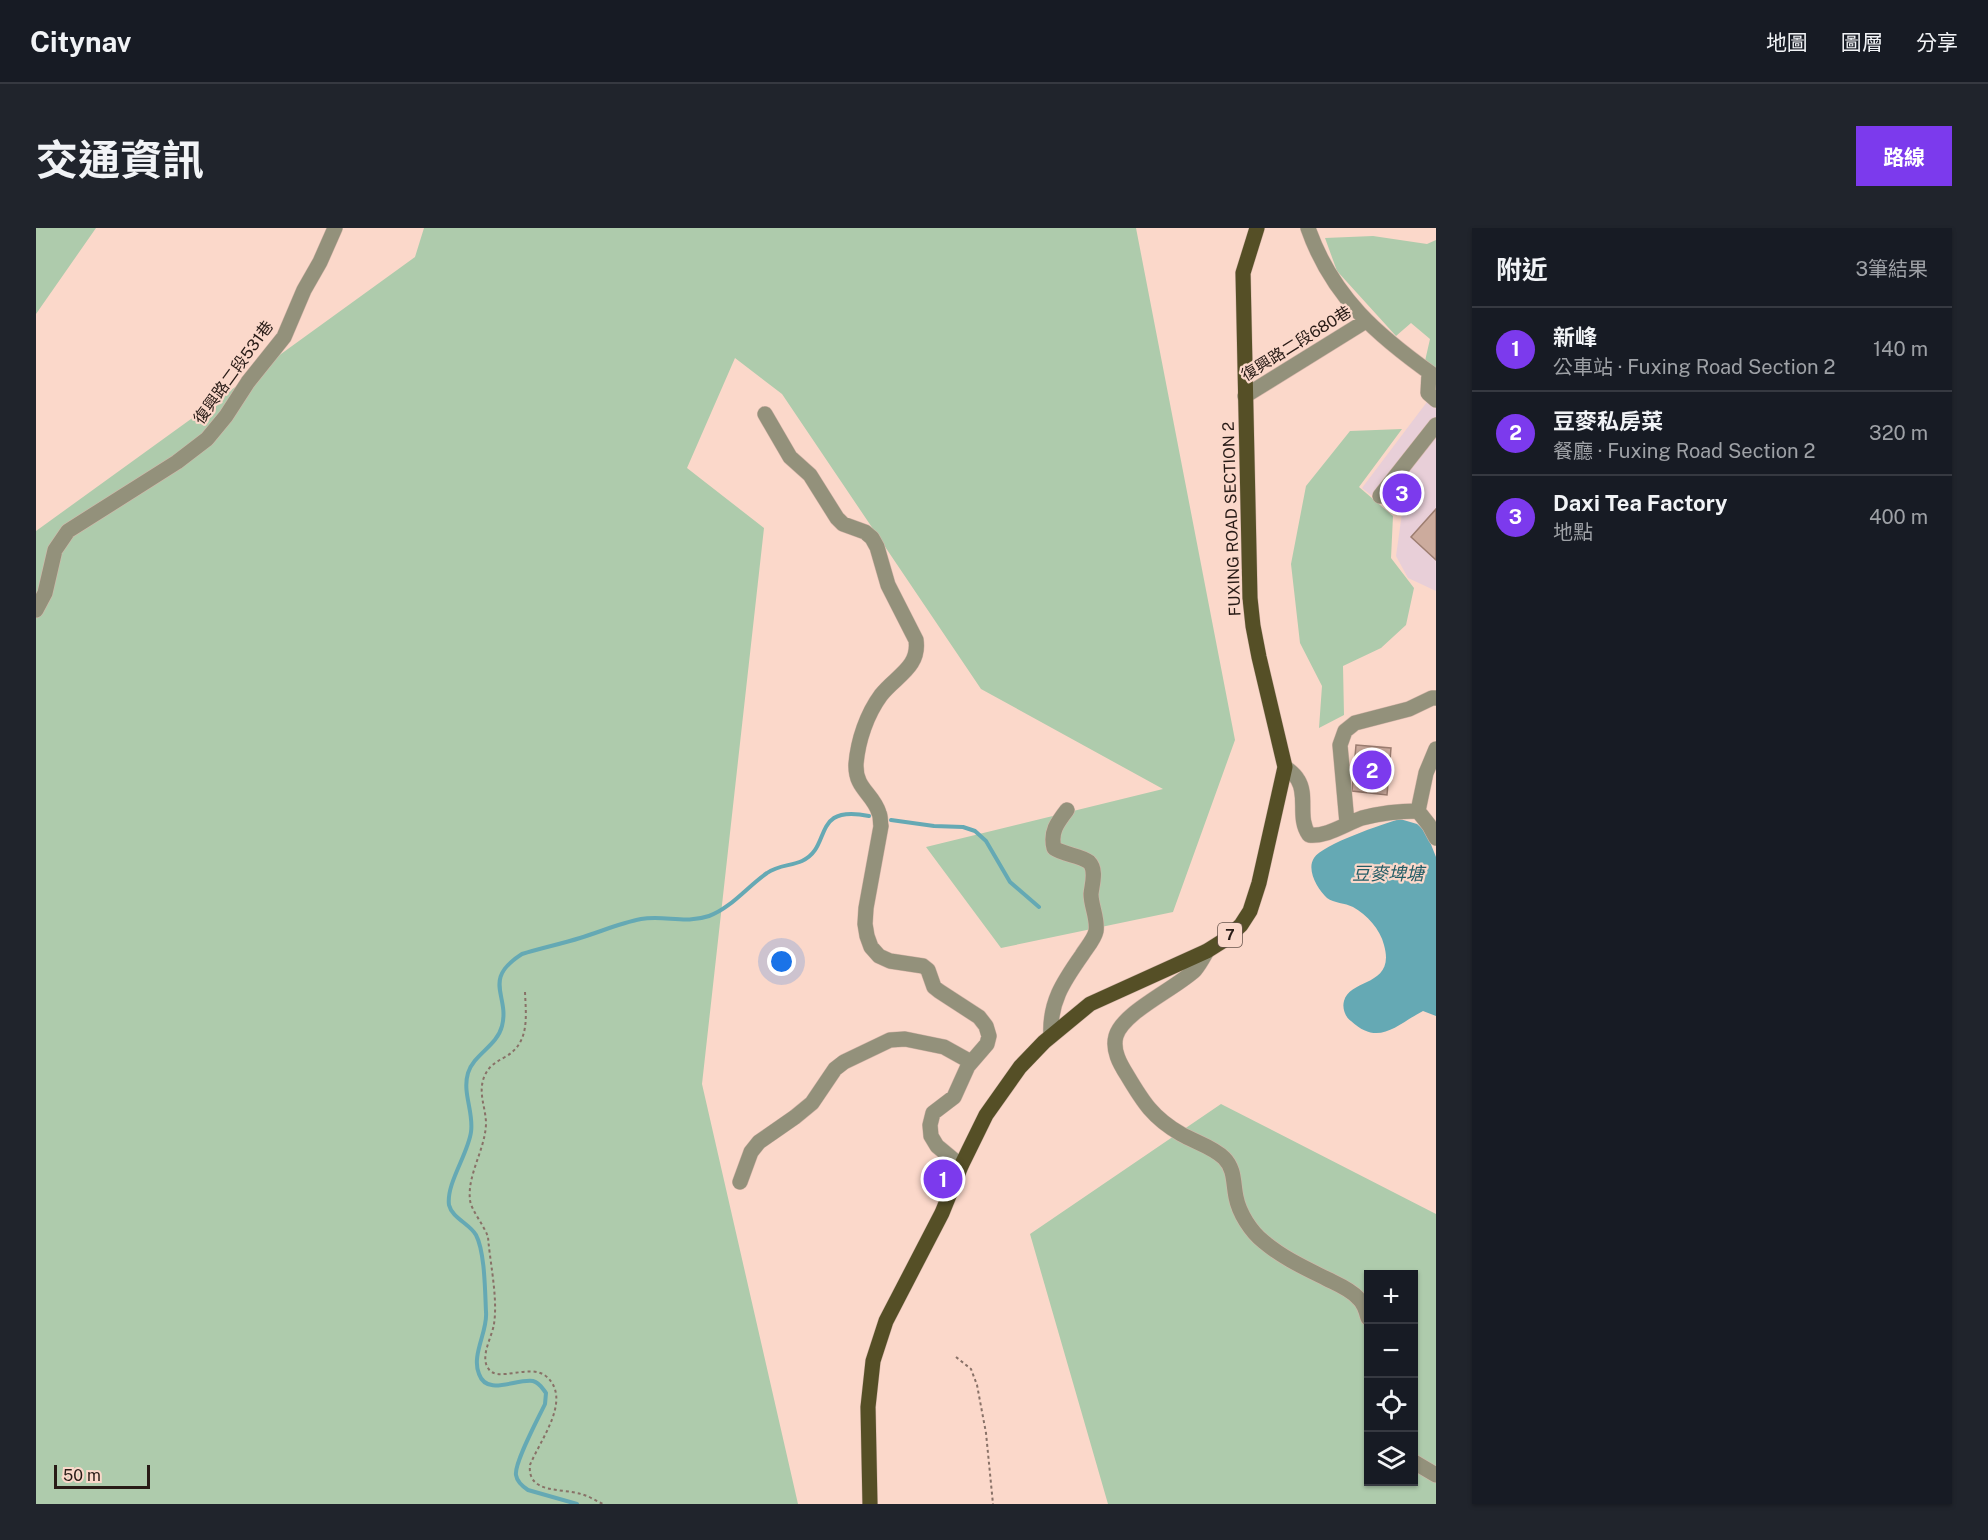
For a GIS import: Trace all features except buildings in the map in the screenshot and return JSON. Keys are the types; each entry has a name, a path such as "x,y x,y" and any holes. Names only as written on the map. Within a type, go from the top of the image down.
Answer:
{"main road":[{"name":"FUXING ROAD SECTION 2","path":"870,1504 868,1407 873,1361 886,1321 942,1213 961,1166 986,1115 1020,1067 1090,1004 1207,951 1226,939 1241,925 1250,911 1259,883 1285,767 1253,626 1250,598 1243,273 1257,228"}],"street":[{"name":"復興路二段531巷","path":"36,610 45,593 54,550 68,531 177,462 207,439 226,416 248,382 284,337 304,290 335,228"},
{"path":"1308,228 1326,270 1342,295 1366,321 1433,375 1428,393 1436,400"},
{"name":"復興路二段680巷","path":"1245,396 1366,321"},
{"path":"765,414 790,457 810,475 837,518 843,524 865,532 872,538 877,547 888,585 916,639 918,648 916,658 881,696 869,716 861,737 856,763 857,778 880,813 881,826 865,924 871,947 879,956 890,961 923,966 928,970 934,987 979,1017 986,1026 989,1036 987,1044 970,1062 954,1096 933,1113 930,1125 931,1136 937,1146 961,1166"},
{"path":"1380,496 1436,425"},
{"path":"1347,823 1340,745 1345,731 1355,723 1409,709 1436,698"},
{"path":"1418,811 1426,773 1436,749"},
{"path":"1285,767 1297,777 1301,785 1304,827 1309,834 1320,836 1347,823 1385,812 1418,811"},
{"path":"1052,1036 1050,1020 1053,1006 1071,971 1096,932 1091,896 1093,875 1091,867 1088,861 1062,853 1054,848 1052,841 1054,828 1067,810"},
{"path":"1418,811 1436,838"},
{"path":"1207,951 1194,971 1136,1012 1121,1026 1114,1048 1122,1066 1154,1116 1226,1159 1233,1174 1236,1198 1245,1220 1262,1241 1282,1256 1344,1288 1357,1297 1364,1306"},
{"path":"740,1182 751,1152 759,1142 812,1103 835,1069 844,1062 890,1040 905,1039 944,1047 970,1062"},
{"path":"1418,1465 1436,1475"}],"path":[{"path":"525,992 526,1024 522,1040 518,1047 492,1064 482,1083 481,1096 486,1126 470,1189 472,1208 485,1227 488,1237 494,1323 486,1352 486,1365 489,1371 495,1374 507,1375 523,1371 546,1376 555,1387 558,1396 549,1425 530,1465 529,1474 541,1486 581,1494 603,1504"},
{"path":"956,1357 971,1369 977,1386 986,1433 993,1504"}],"shaded area":[{"path":"1436,390 1436,591 1408,578 1396,556 1403,506 1395,499 1385,506 1362,488"}],"green space":[{"path":"36,228 96,228 36,314"},
{"path":"424,228 1136,228 1235,740 1173,912 1001,948 926,847 1163,789 981,689 782,394 735,358 687,468 764,528 702,1084 798,1504 36,1504 36,531 415,257"},
{"path":"1373,236 1427,244 1436,240 1436,370 1425,361 1430,339 1411,323 1396,336 1337,271 1325,238"},
{"path":"1402,429 1359,487 1393,516 1391,558 1414,588 1406,625 1381,648 1343,666 1344,715 1319,728 1322,686 1300,643 1291,564 1306,486 1350,431"},
{"path":"1221,1104 1436,1214 1436,1504 1108,1504 1030,1234"}],"water":[{"name":"豆麥埤塘","path":"1400,819 1417,824 1426,832 1436,857 1436,1016 1423,1011 1387,1031 1370,1032 1361,1029 1349,1019 1344,1012 1343,1004 1354,988 1371,980 1384,968 1386,959 1382,939 1376,928 1363,914 1353,907 1327,898 1314,880 1311,868 1314,858 1329,847 1354,835"}],"waterway":[{"path":"577,1504 528,1490 517,1480 516,1469 545,1404 546,1393 539,1384 533,1381 495,1386 483,1381 479,1374 478,1351 486,1319 483,1262 476,1235 454,1214 449,1205 454,1178 471,1132 466,1088 468,1073 475,1060 495,1039 502,1026 503,1005 500,980 503,972 522,954 625,923 650,918 692,919 709,916 725,908 771,870 802,861 811,855 830,821 838,816 850,814 869,816"},
{"path":"891,820 934,826 963,827 975,831 986,841 1010,882 1039,907"}],"place":[{"name":"Daxi Tea Factory","path":"1402,493"},
{"name":"豆麥私房菜","path":"1372,770"},
{"name":"新峰","path":"943,1179"}]}
